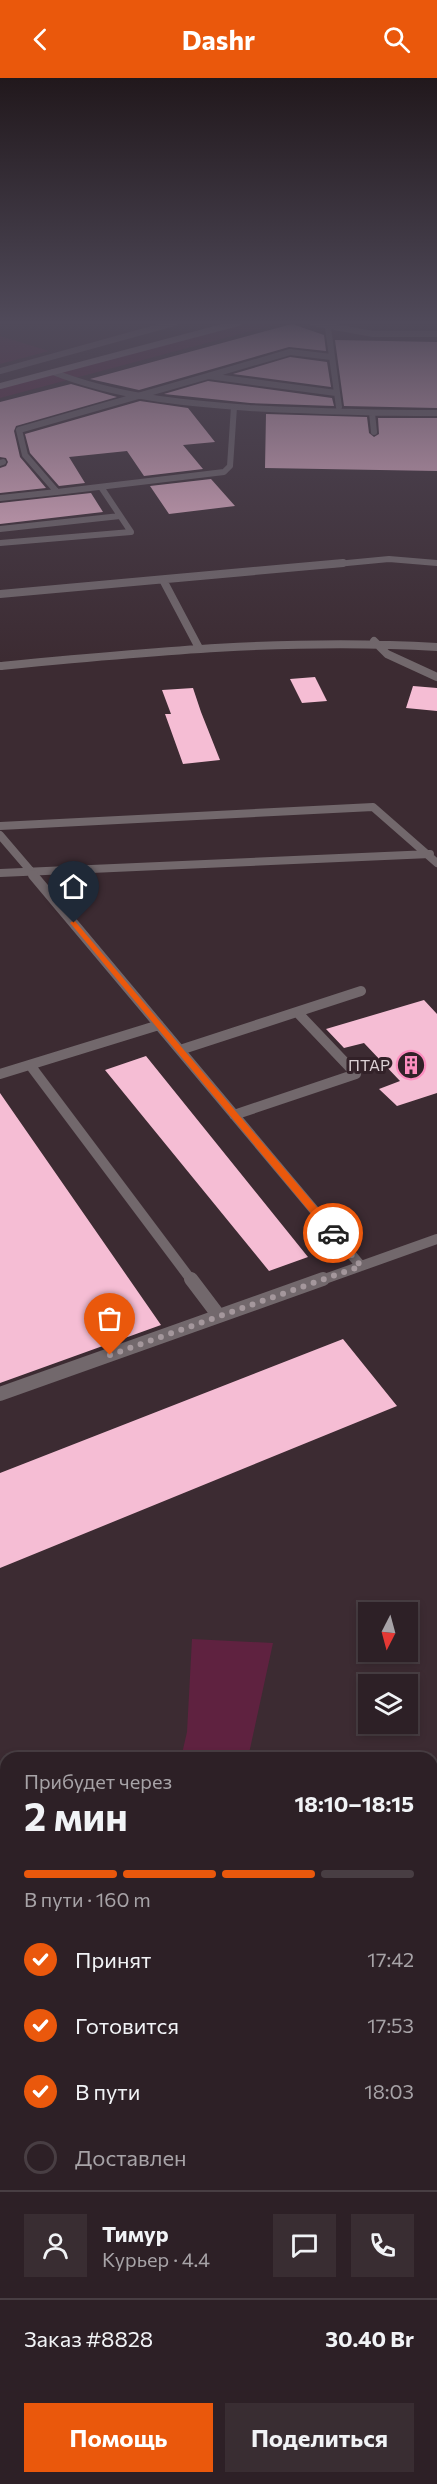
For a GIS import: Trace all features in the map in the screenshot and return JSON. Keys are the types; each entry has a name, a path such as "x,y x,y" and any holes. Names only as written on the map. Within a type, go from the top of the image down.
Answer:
{"lane":[{"path":"20,435 26,455 57,492"},
{"path":"0,498 224,472 230,466 232,435"},
{"path":"0,543 131,532 101,487"},
{"path":"0,529 120,516"},
{"path":"0,594 389,559 437,563"},
{"path":"164,579 199,648"},
{"path":"374,641 387,654 437,677"},
{"path":"0,666 199,648 374,641 437,647"},
{"path":"0,826 373,807 432,853 437,863"},
{"path":"0,835 361,1266"},
{"path":"0,873 432,853"},
{"path":"180,1050 361,991"},
{"path":"234,1115 356,1074 297,1012"},
{"path":"0,1074 159,1025"},
{"path":"30,1065 219,1316"},
{"path":"0,1394 437,1239"}],"shaded area":[{"path":"192,1639 273,1643 249,1752 182,1752 187,1732"}],"building":[{"path":"0,435 15,435 20,457 46,488 0,493 0,468 6,466 8,462 6,458 0,457"},
{"path":"25,435 210,435 215,442 183,445 203,469 144,476 127,451 69,457 85,483 59,486 30,453"},
{"path":"266,435 437,435 437,471 265,468"},
{"path":"211,479 235,506 169,514 150,486"},
{"path":"91,493 103,512 0,524 0,503"},
{"path":"315,677 327,701 302,703 290,679"},
{"path":"413,686 437,688 437,711 406,708"},
{"path":"193,688 220,760 183,764 165,714 171,714 162,690"},
{"name":"ПТАР","path":"424,1000 437,1014 437,1093 397,1106 379,1089 400,1081 364,1043 344,1048 326,1029"},
{"path":"146,1056 308,1257 269,1271 105,1070"},
{"path":"0,1093 161,1325 0,1383"},
{"path":"343,1339 397,1406 0,1568 0,1473"}],"way so far":[{"path":"110,1355 361,1266 333,1233"}],"place":[{"name":"ПТАР","path":"411,1065"}],"route":[{"path":"74,923 333,1233"}]}
